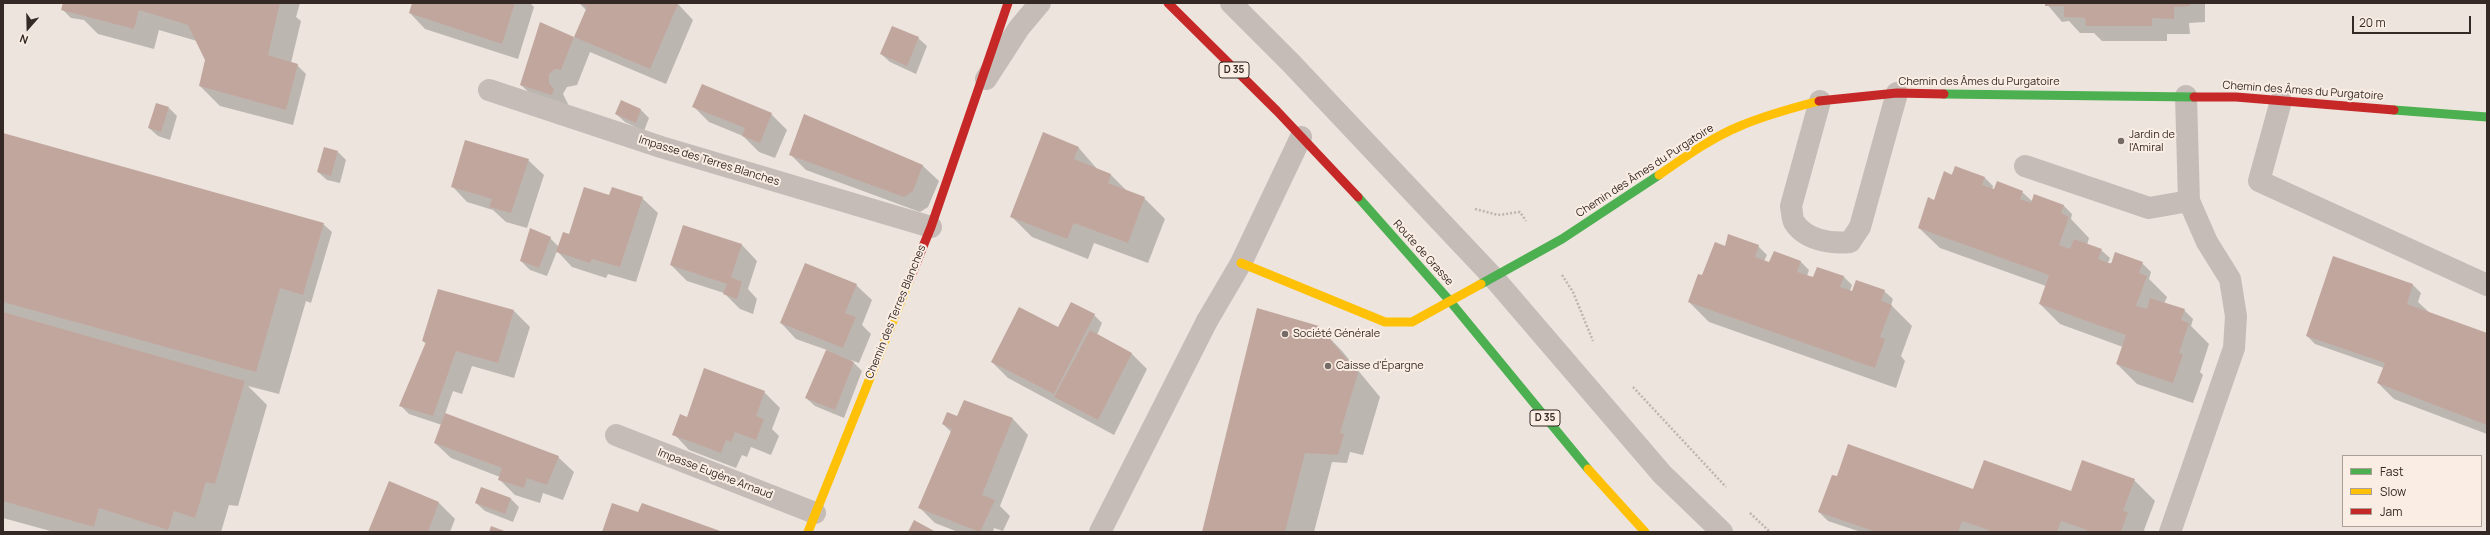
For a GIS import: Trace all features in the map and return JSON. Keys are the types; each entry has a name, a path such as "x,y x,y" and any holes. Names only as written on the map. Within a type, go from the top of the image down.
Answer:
{"street":[{"name":"Chemin des Terres Blanches","path":"811,523 931,227 1008,3"},
{"name":"Chemin des Terres Blanches","path":"979,90 1019,28 1040,3"},
{"name":"Route de Grasse","path":"1168,3 1301,137 1449,301 1572,450 1645,532"},
{"path":"1232,3 1290,62 1493,277 1662,474 1722,532"},
{"name":"Impasse des Terres Blanches","path":"489,90 661,147 931,227"},
{"path":"1820,101 1791,206 1794,221 1807,235 1833,244 1850,242 1860,227 1897,93"},
{"name":"Chemin des Âmes du Purgatoire","path":"1241,263 1385,322 1412,322 1562,239 1697,149 1738,126 1780,111 1820,101 1897,93 2236,97 2487,118"},
{"path":"2170,532 2234,348 2236,316 2230,279 2207,242 2189,201 2186,96"},
{"path":"2280,101 2259,181 2487,285"},
{"path":"1100,532 1207,321 1241,263 1301,137"},
{"path":"2025,166 2149,208 2189,201"},
{"name":"Impasse Eugène Arnaud","path":"616,435 811,523"}],"path":[{"path":"1573,292 1593,342"},
{"path":"1629,383 1728,490"},
{"path":"1750,512 1770,532"}],"building":[{"path":"63,3 280,3 268,55 298,64 286,110 199,86 205,60 188,25 139,10 134,29 61,10"},
{"path":"412,3 515,3 502,44 409,13"},
{"path":"579,3 678,4 650,69 574,37 587,7"},
{"path":"2045,3 2190,3 2190,6 2174,7 2174,19 2152,18 2152,26 2086,26 2085,18 2064,17 2064,6 2045,6"},
{"path":"540,22 574,37 561,70 555,69 549,74 549,83 554,89 552,95 520,85"},
{"path":"892,26 919,37 907,66 880,54"},
{"path":"702,84 772,113 760,143 742,136 745,128 692,107"},
{"path":"621,100 641,109 636,123 615,114"},
{"path":"156,103 169,107 161,132 148,128"},
{"path":"804,114 923,165 913,191 904,197 789,155"},
{"path":"1043,132 1079,147 1074,159 1111,174 1108,183 1145,197 1128,243 1074,223 1067,239 1010,217"},
{"path":"3,133 324,223 303,295 280,288 256,372 3,302"},
{"path":"465,140 529,159 511,213 489,207 492,199 451,187"},
{"path":"324,147 338,151 331,176 317,172"},
{"path":"1955,166 1985,177 1982,185 1994,189 1997,181 2023,191 2020,199 2031,203 2034,194 2064,205 2061,213 2069,217 2059,245 2070,249 2074,239 2102,249 2098,259 2111,264 2115,252 2143,262 2139,273 2147,276 2136,306 2147,309 2150,298 2185,309 2181,320 2189,323 2179,353 2183,354 2173,383 2116,364 2126,335 2039,304 2049,275 1918,228 1928,197 1934,200 1944,171 1952,175"},
{"path":"584,187 609,195 612,187 643,197 620,267 592,259 590,263 556,252 563,232 569,234"},
{"path":"683,225 742,244 731,277 742,282 737,299 723,294 727,284 670,265"},
{"path":"530,228 551,237 539,268 520,261"},
{"path":"1728,234 1759,245 1755,257 1769,262 1774,251 1801,261 1797,272 1813,277 1817,267 1844,276 1840,287 1852,291 1856,280 1885,290 1881,301 1892,305 1880,337 1885,339 1875,368 1688,302 1698,274 1702,275 1715,242 1725,246"},
{"path":"2333,256 2413,284 2407,304 2487,333 2487,425 2377,383 2385,363 2306,336"},
{"path":"805,263 857,284 845,313 856,317 843,348 780,323"},
{"path":"438,289 514,310 498,363 456,351 433,416 399,406 426,342 422,341"},
{"path":"1071,302 1095,314 1054,394 991,362 1019,307 1058,327"},
{"path":"1257,308 1319,326 1358,373 1340,433 1344,434 1338,455 1305,453 1285,532 1202,532"},
{"path":"3,312 245,381 215,484 206,482 195,518 174,511 168,530 99,508 94,527 3,501"},
{"path":"1090,330 1132,353 1098,420 1054,397"},
{"path":"826,350 854,362 835,410 805,398"},
{"path":"704,368 765,391 756,416 764,419 756,440 735,432 731,442 726,440 721,453 672,435 680,414 687,417"},
{"path":"964,400 1013,418 982,495 995,500 980,532 918,508 952,429 942,424 947,412 957,416"},
{"path":"445,413 559,456 547,485 527,478 524,488 498,480 502,468 434,443"},
{"path":"1848,444 1973,489 1984,460 2071,491 2082,460 2135,479 2123,511 2128,512 2121,532 2086,532 2087,530 2061,521 2057,532 1988,532 1989,530 1962,521 1958,532 1876,532 1818,512 1832,475 1837,476"},
{"path":"389,481 439,502 428,532 368,532"},
{"path":"481,487 511,498 505,514 475,503"},
{"path":"612,503 638,512 642,503 723,532 602,532"},
{"path":"914,520 936,532 908,532"},
{"path":"491,526 507,532 489,532"}],"traffic: fast":[{"path":"1944,94 2194,97"},
{"path":"2394,110 2487,117"},
{"path":"1481,284 1562,239 1659,175"},
{"path":"1358,197 1449,300 1588,469"}],"traffic: slow":[{"path":"1659,175 1698,148 1729,131 1769,115 1819,101"},
{"path":"1241,263 1385,322 1412,322 1481,284"},
{"path":"808,532 909,281"},
{"path":"1588,469 1645,532"}],"traffic: jam":[{"path":"909,281 931,227 1008,3"},
{"path":"1168,3 1277,111 1358,197"},
{"path":"1819,101 1897,93 1944,94"},
{"path":"2194,97 2236,97 2394,110"}],"place":[{"name":"Jardin de l'Amiral","path":"2121,141"},
{"name":"Société Générale","path":"1285,334"},
{"name":"Caisse d'Épargne","path":"1328,366"}]}
